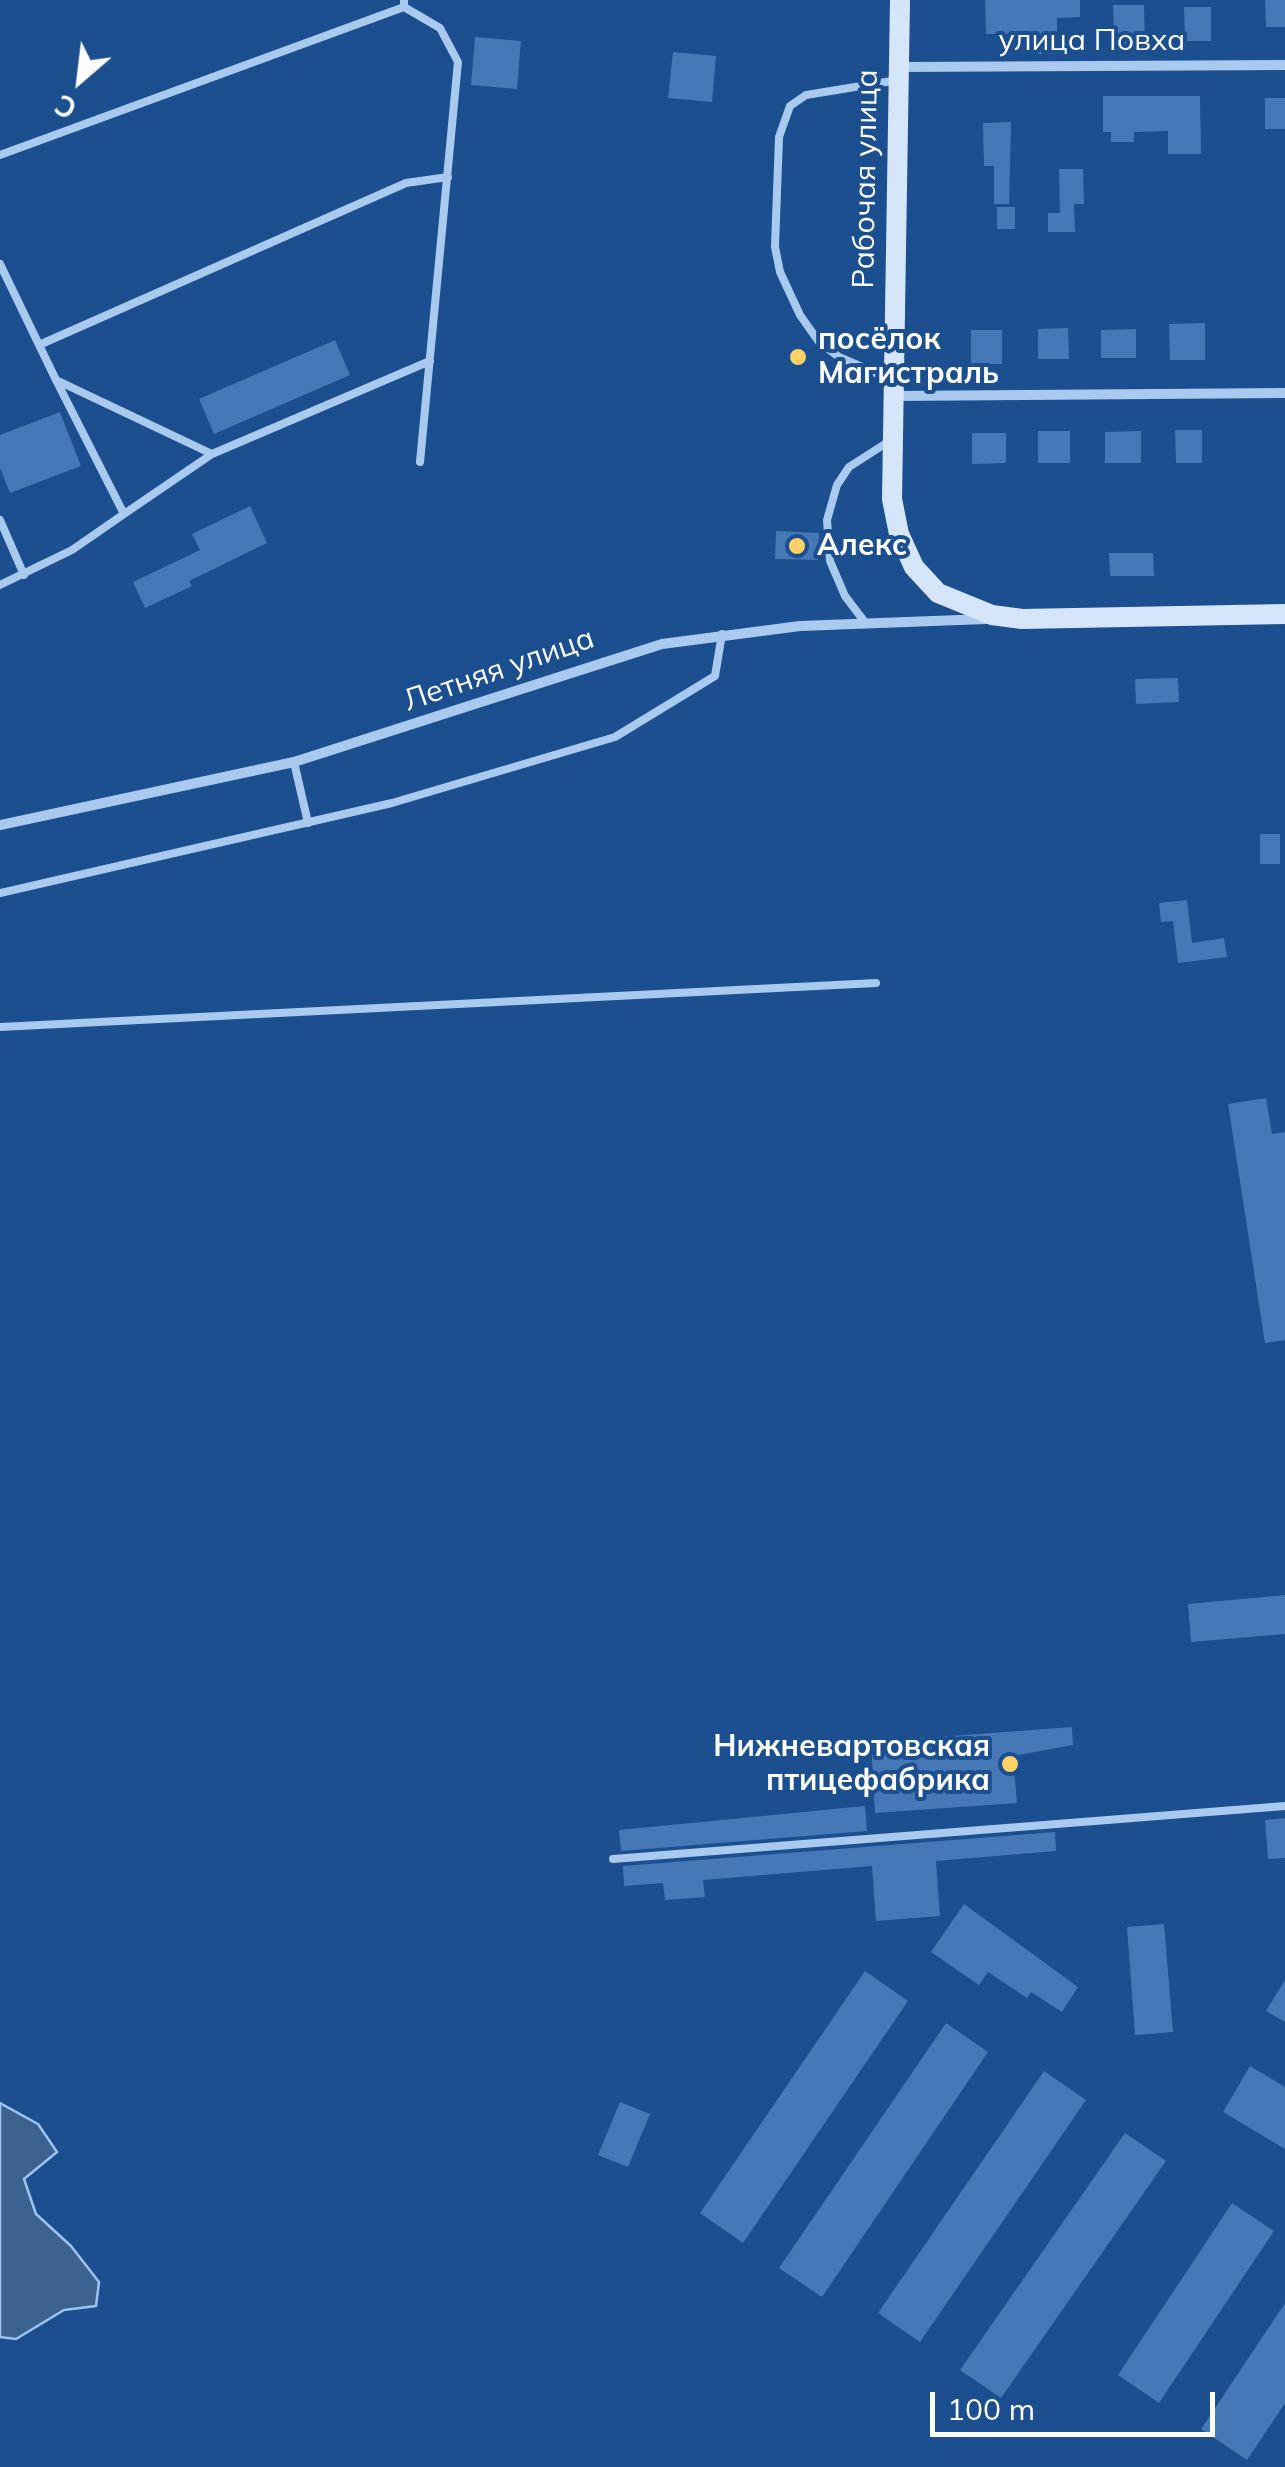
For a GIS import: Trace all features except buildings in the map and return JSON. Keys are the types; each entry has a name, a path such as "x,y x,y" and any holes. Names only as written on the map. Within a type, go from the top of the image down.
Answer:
{"street":[{"name":"Рабочая улица","path":"900,0 892,440 894,518 914,567 924,581 954,602 1022,619 1285,614"},
{"name":"улица Повха","path":"898,73 1285,65"},
{"path":"892,388 1285,393"},
{"name":"Летняя улица","path":"0,825 294,762 561,673 662,644 722,634 864,621 1022,619"}],"lane":[{"path":"0,154 404,3 440,28 458,62 420,462"},
{"path":"892,388 820,342 800,315 780,272 775,247 780,137 790,106 806,95 898,73"},
{"path":"39,345 406,183 448,178"},
{"path":"0,264 124,514"},
{"path":"0,585 72,550 212,454 430,361"},
{"path":"56,380 212,454"},
{"path":"864,621 845,596 830,562 827,520 837,485 849,468 892,440"},
{"path":"0,520 24,575"},
{"path":"0,892 308,823 615,738 715,676 722,634"},
{"path":"294,762 308,823"},
{"path":"0,1026 876,984"},
{"path":"613,1859 1285,1806"}],"water":[{"path":"0,2103 38,2124 57,2152 24,2179 36,2214 71,2246 99,2282 96,2306 64,2310 16,2339 0,2337"}],"place":[{"name":"посёлок Магистраль","path":"798,357"},
{"name":"Алекс","path":"797,546"},
{"name":"Нижневартовская птицефабрика","path":"1010,1764"}]}
